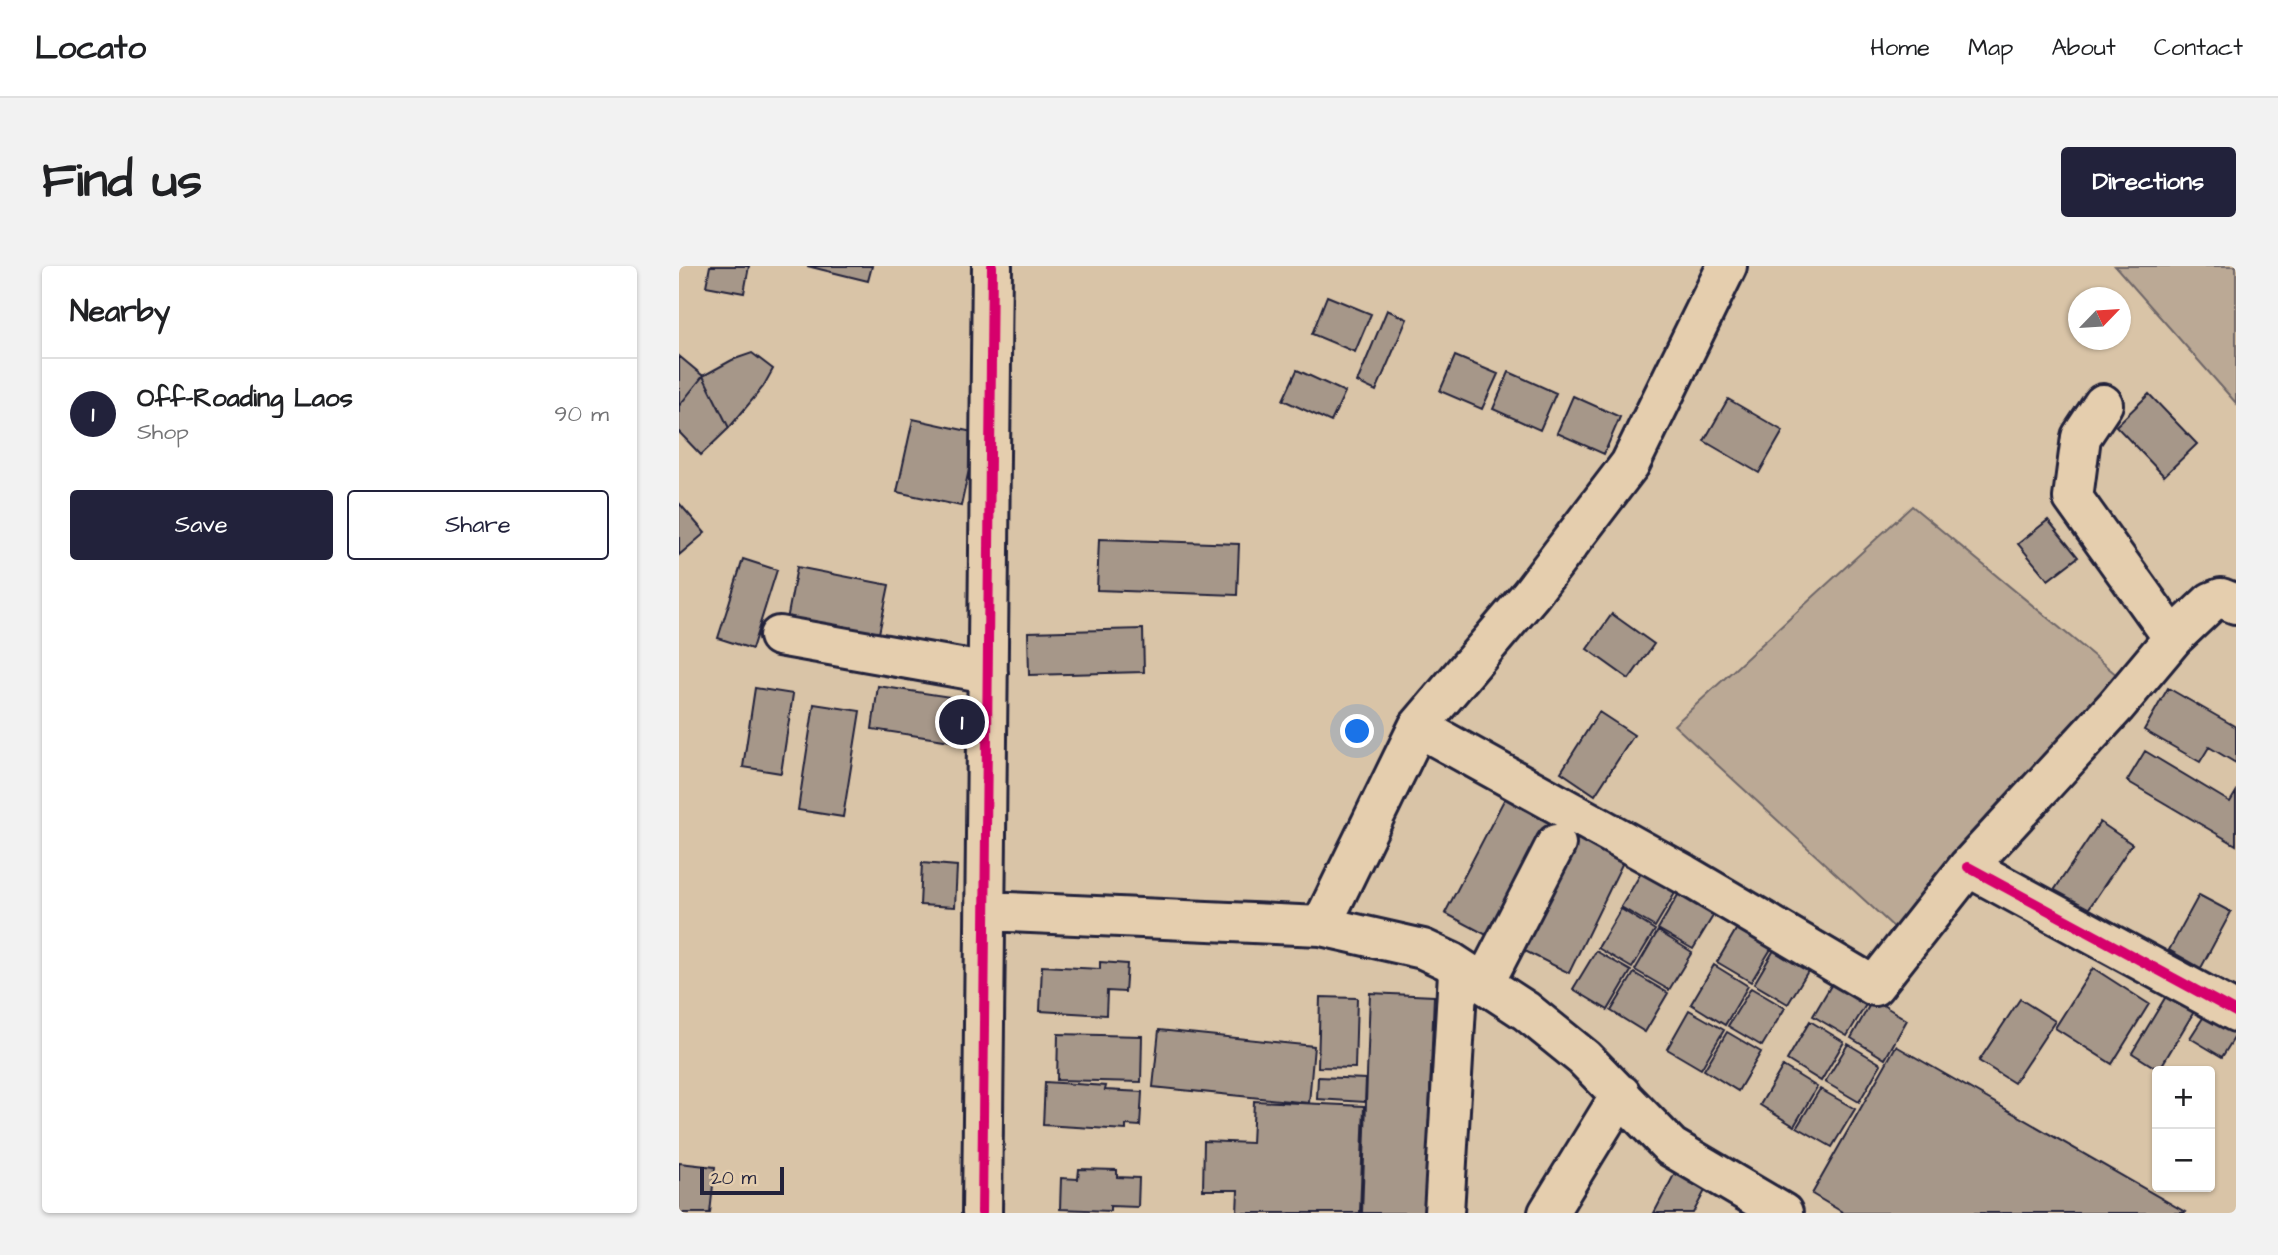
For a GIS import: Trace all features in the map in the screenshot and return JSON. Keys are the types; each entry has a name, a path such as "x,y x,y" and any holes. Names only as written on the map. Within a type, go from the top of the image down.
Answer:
{"street":[{"path":"982,1213 992,266"},
{"path":"1321,926 1417,727 1531,594 1630,464 1727,266"},
{"path":"2103,404 2081,437 2073,498 2173,638"},
{"path":"1417,727 1684,874 1874,986 1968,867 2116,706 2173,638 2211,602 2221,598 2236,604"},
{"path":"779,636 988,673"},
{"path":"1484,984 1556,844"},
{"path":"1968,867 2236,1012"},
{"path":"986,911 1321,926 1423,948 1451,961 1526,1011 1584,1058 1671,1147 1783,1213"},
{"path":"1444,1213 1458,973 1451,961"},
{"path":"1548,1213 1621,1094"}],"shaded area":[{"path":"2115,266 2236,266 2236,403"},
{"path":"1912,506 2117,675 1897,930 1674,725"}],"building":[{"path":"710,266 749,266 744,293 706,286"},
{"path":"807,266 872,266 868,281"},
{"path":"1327,296 1371,314 1355,352 1312,334"},
{"path":"1387,310 1407,319 1376,391 1357,382"},
{"path":"752,353 773,369 763,387 729,428 703,376 732,360"},
{"path":"679,356 703,376 679,406"},
{"path":"1455,356 1498,374 1482,409 1440,391"},
{"path":"1297,370 1345,392 1331,422 1283,400"},
{"path":"1509,372 1556,393 1540,430 1493,409"},
{"path":"703,376 729,428 701,455 679,432 679,406"},
{"path":"2149,394 2197,444 2164,476 2116,426"},
{"path":"1573,396 1620,417 1604,454 1557,433"},
{"path":"1728,399 1783,431 1759,473 1704,441"},
{"path":"913,419 977,433 961,506 897,492"},
{"path":"679,503 705,533 679,555"},
{"path":"2048,520 2078,557 2048,580 2018,544"},
{"path":"1099,539 1239,544 1237,595 1097,590"},
{"path":"743,559 777,570 752,649 718,638"},
{"path":"797,567 889,585 878,638 787,620"},
{"path":"1612,614 1654,644 1629,679 1587,649"},
{"path":"1143,629 1144,672 1029,675 1028,632"},
{"path":"878,686 970,700 964,743 872,729"},
{"path":"755,688 793,694 781,773 743,767"},
{"path":"2168,688 2236,727 2236,763 2209,747 2200,762 2144,730"},
{"path":"814,704 860,711 843,817 798,810"},
{"path":"1599,712 1634,735 1595,795 1561,772"},
{"path":"2145,751 2230,802 2236,792 2236,845 2127,781"},
{"path":"1505,798 1551,822 1492,938 1445,913"},
{"path":"2100,822 2132,844 2083,917 2051,895"},
{"path":"1579,832 1626,856 1569,973 1521,949"},
{"path":"922,863 957,866 955,907 920,905"},
{"path":"1644,868 1678,888 1655,927 1621,907"},
{"path":"1681,890 1716,911 1693,949 1658,929"},
{"path":"2199,895 2231,912 2201,968 2169,950"},
{"path":"1621,909 1655,930 1632,968 1598,948"},
{"path":"1740,923 1774,944 1751,982 1717,962"},
{"path":"1658,931 1692,952 1669,990 1635,970"},
{"path":"1777,945 1811,966 1788,1004 1754,984"},
{"path":"1596,951 1631,971 1608,1010 1573,989"},
{"path":"1100,962 1127,964 1125,992 1107,991 1106,1015 1040,1011 1042,966 1100,969"},
{"path":"1714,965 1748,986 1725,1025 1691,1004"},
{"path":"2093,968 2149,1004 2112,1064 2055,1028"},
{"path":"1634,973 1668,993 1645,1032 1611,1011"},
{"path":"1836,977 1870,998 1847,1036 1813,1016"},
{"path":"1751,988 1785,1008 1762,1046 1728,1026"},
{"path":"1370,993 1434,996 1425,1213 1362,1213"},
{"path":"2168,993 2195,1010 2161,1066 2153,1066 2132,1053"},
{"path":"1320,997 1357,998 1355,1068 1318,1067"},
{"path":"1873,999 1907,1020 1885,1059 1851,1038"},
{"path":"2020,999 2055,1021 2014,1083 1979,1061"},
{"path":"1689,1010 1724,1030 1701,1069 1667,1049"},
{"path":"2208,1010 2236,1027 2236,1035 2222,1057 2190,1038"},
{"path":"1810,1021 1844,1042 1821,1081 1787,1060"},
{"path":"1159,1030 1314,1046 1309,1103 1153,1087"},
{"path":"1727,1032 1761,1052 1738,1091 1704,1070"},
{"path":"1058,1034 1142,1036 1141,1082 1057,1080"},
{"path":"1848,1044 1881,1064 1859,1102 1825,1082"},
{"path":"1896,1046 2185,1212 1844,1213 1812,1194"},
{"path":"1783,1066 1817,1087 1794,1126 1760,1105"},
{"path":"1318,1077 1366,1079 1365,1102 1317,1099"},
{"path":"1045,1082 1106,1086 1105,1090 1142,1092 1140,1126 1126,1125 1126,1130 1043,1125"},
{"path":"1820,1089 1855,1109 1832,1147 1797,1127"},
{"path":"1254,1101 1364,1106 1360,1213 1237,1213 1238,1190 1203,1190 1204,1141 1252,1143"},
{"path":"679,1163 715,1167 710,1213 679,1213"},
{"path":"1079,1169 1117,1170 1117,1177 1139,1178 1138,1207 1110,1206 1110,1211 1060,1209 1061,1178 1078,1179"},
{"path":"1677,1169 1708,1185 1693,1213 1654,1213"}],"cycle path":[{"path":"982,1213 992,266"},
{"path":"1968,867 2236,1012"}],"place":[{"name":"Off-Roading Laos","path":"962,722"}]}
